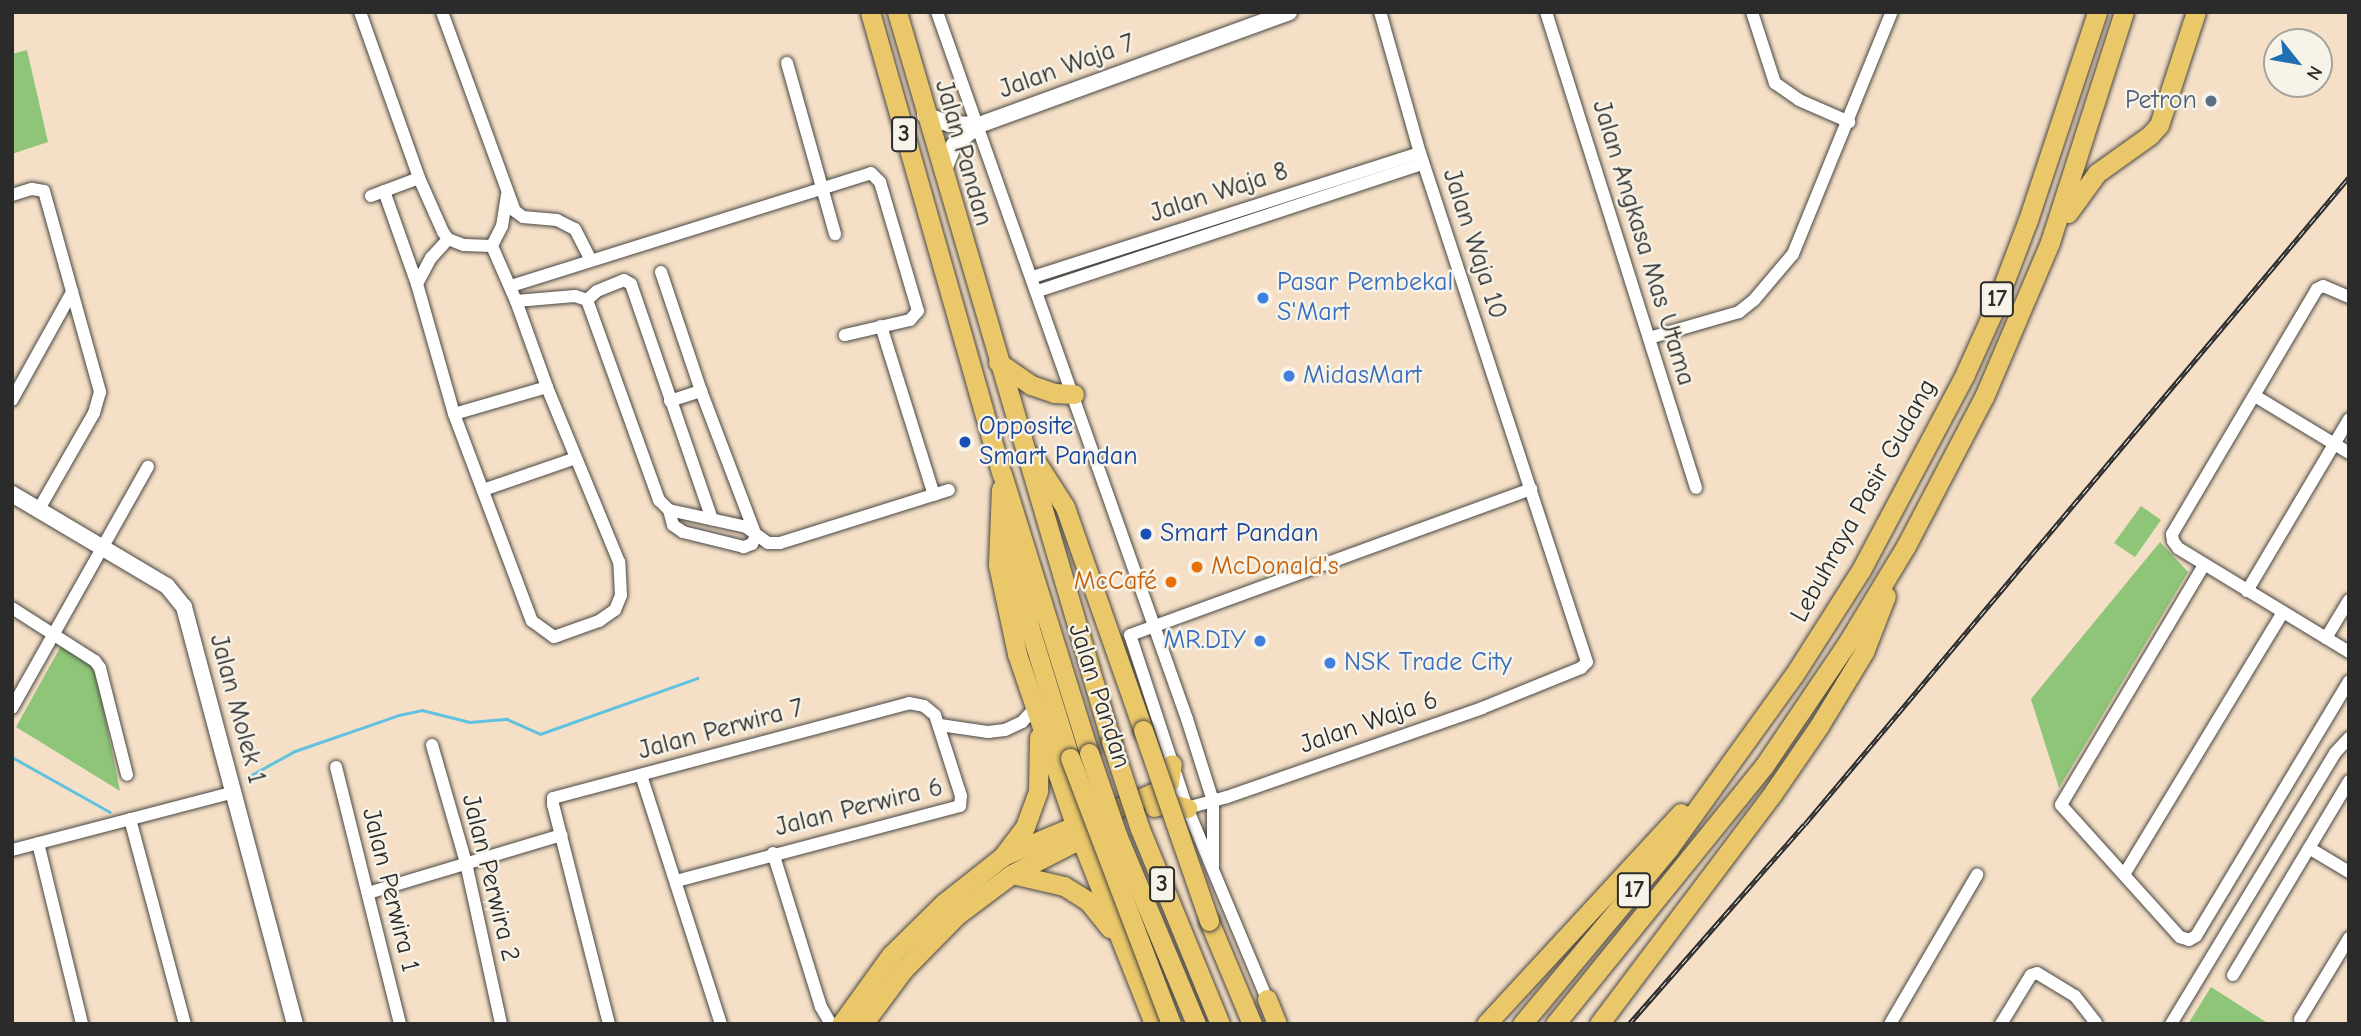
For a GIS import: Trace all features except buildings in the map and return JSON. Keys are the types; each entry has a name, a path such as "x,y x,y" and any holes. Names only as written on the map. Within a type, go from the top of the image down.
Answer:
{"main road":[{"name":"Jalan Pandan","path":"870,12 1002,474 1079,756 1117,835 1196,1024"},
{"name":"Jalan Pandan","path":"897,12 925,115 1111,741 1140,829 1220,1024"},
{"name":"Lebuhraya Pasir Gudang","path":"1522,1024 1670,848 1794,675 1861,570 1965,374 2028,220 2097,12"},
{"name":"Lebuhraya Pasir Gudang","path":"1555,1024 1764,766 1848,642 1906,546 1984,397 2050,242 2124,12"},
{"path":"2050,242 2097,173 2150,135 2159,125 2196,12"},
{"path":"998,362 1031,385 1054,393 1074,394"},
{"path":"1019,435 1065,507 1209,921 1252,1024"},
{"path":"1002,474 998,565 1017,654 1078,831 1154,1024"},
{"path":"1599,1024 1773,793 1819,726 1864,652 1906,546"},
{"path":"841,1024 891,955 917,928 1003,856 1025,827 1038,791 1036,713"},
{"path":"1486,1022 1739,751"},
{"path":"1079,756 1171,1024"},
{"path":"863,1024 904,969 956,916 1012,874 1078,831 1165,788 1169,782 1172,764"},
{"path":"1003,856 1159,804 1190,815"},
{"path":"1012,874 1064,886 1088,901 1122,942"},
{"path":"1267,999 1277,1024"}],"street":[{"path":"359,12 419,178 449,239 472,247 492,246"},
{"path":"442,12 514,211 523,217 556,220 575,229 591,260"},
{"path":"937,12 1038,291 1213,801 1213,866"},
{"name":"Jalan Waja 7","path":"943,172 954,145 979,125 1289,12"},
{"name":"Jalan Waja 10","path":"1380,12 1421,158 1531,489"},
{"name":"Jalan Angkasa Mas Utama","path":"1546,12 1696,488"},
{"path":"1752,12 1775,83 1799,100 1849,122"},
{"path":"1649,338 1739,312 1754,300 1793,254 1892,12"},
{"path":"787,63 835,234"},
{"name":"Jalan Waja 7","path":"925,115 950,124 979,125"},
{"name":"Jalan Waja 8","path":"1033,277 1421,158"},
{"name":"Jalan Waja 8","path":"1038,291 1421,158"},
{"path":"510,286 871,173 880,182 918,311 910,320 845,335"},
{"path":"371,196 419,178"},
{"path":"12,195 32,189 44,191 100,392 99,402 39,509"},
{"path":"384,191 417,284 454,414 532,621 554,637 599,621 615,610 621,595 619,562 492,246"},
{"path":"492,246 502,226 507,195"},
{"path":"417,284 431,258 449,239"},
{"path":"661,272 701,391 756,536"},
{"path":"587,300 597,290 624,280 630,282 712,519"},
{"path":"2349,297 2323,286 2317,289 2172,534 2178,548 2349,652"},
{"path":"12,400 72,292"},
{"path":"516,301 575,296 587,300"},
{"path":"587,300 659,500 669,510 673,525 683,532 744,547 751,544 756,536"},
{"path":"881,326 934,495"},
{"path":"454,414 547,387"},
{"path":"670,401 701,391"},
{"path":"2255,396 2349,453"},
{"path":"2248,591 2349,419"},
{"path":"483,490 576,458"},
{"path":"12,708 105,548 148,467"},
{"path":"1267,999 1190,815 1129,638 1132,632 1281,581 1531,489"},
{"name":"Jalan Waja 6","path":"1190,815 1213,801 1482,708 1581,668 1587,662 1531,489"},
{"path":"669,510 746,527 768,543 780,543 949,490"},
{"name":"Jalan Molek 1","path":"12,494 166,586 184,607 295,1024"},
{"path":"2204,565 2061,802 2063,808 2125,873 2180,937 2189,940 2196,936 2349,681"},
{"path":"2326,638 2349,600"},
{"path":"12,608 95,661 100,668 127,775"},
{"path":"2125,873 2283,612"},
{"name":"Jalan Perwira 7","path":"561,835 554,798 909,703 924,706 937,720 988,732 1005,730 1036,713"},
{"name":"Jalan Perwira 6","path":"677,881 773,853 960,806 961,796 937,720"},
{"path":"2171,1024 2335,753 2349,738"},
{"name":"Jalan Perwira 2","path":"432,745 466,863 501,1024"},
{"name":"Jalan Perwira 1","path":"336,767 400,1024"},
{"path":"641,775 721,1024"},
{"path":"2233,975 2349,781"},
{"path":"12,850 234,792"},
{"path":"1190,815 1206,828 1213,823"},
{"path":"130,819 185,1024"},
{"path":"368,893 561,835 609,1024"},
{"path":"38,843 82,1024"},
{"path":"2309,848 2349,872"},
{"path":"773,853 821,1007 831,1024"},
{"path":"1890,1024 1977,875"},
{"path":"2300,1019 2349,938"},
{"path":"2001,1024 2029,978 2036,973 2071,993 2096,1023"}],"green space":[{"path":"27,50 48,142 12,154 12,54"},
{"path":"2141,506 2161,520 2135,557 2114,543"},
{"path":"2160,542 2188,572 2059,788 2031,699"},
{"path":"61,646 95,667 120,791 16,727"},
{"path":"2211,987 2269,1024 2188,1024"}],"waterway":[{"path":"246,778 295,751 399,715 422,710 470,722 507,719 540,734 697,678"},
{"path":"12,757 110,812"}],"railway":[{"path":"1629,1024 1805,824 2349,177"}],"place":[{"name":"Petron","path":"2211,101"},
{"name":"Pasar Pembekal S'Mart","path":"1263,298"},
{"name":"MidasMart","path":"1289,376"},
{"name":"Opposite Smart Pandan","path":"965,442"},
{"name":"Smart Pandan","path":"1146,534"},
{"name":"McDonald's","path":"1197,567"},
{"name":"McCafé","path":"1171,582"},
{"name":"MR.DIY","path":"1260,641"},
{"name":"NSK Trade City","path":"1330,663"}]}
